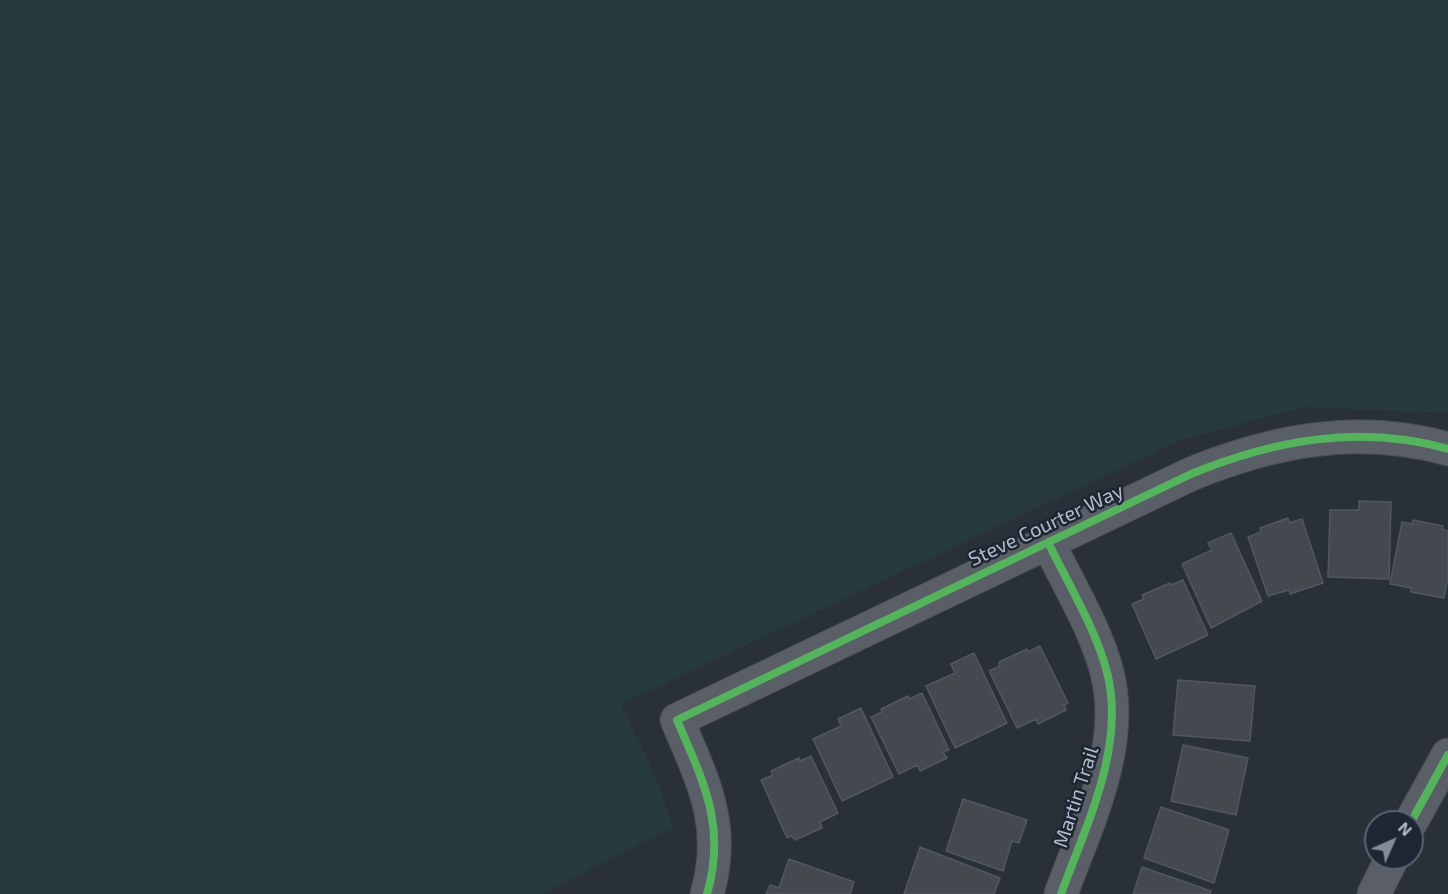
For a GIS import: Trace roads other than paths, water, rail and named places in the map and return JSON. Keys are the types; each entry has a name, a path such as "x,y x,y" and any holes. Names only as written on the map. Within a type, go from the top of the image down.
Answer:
{"street":[{"name":"Steve Courter Way","path":"707,894 713,873 715,830 705,787 677,720 1191,474 1252,451 1287,442 1359,436 1397,438 1448,449"},
{"name":"Martin Trail","path":"1048,542 1099,650 1111,694 1112,721 1104,770 1061,894"},
{"path":"1418,810 1448,755"},
{"path":"1374,894 1386,870"}]}
